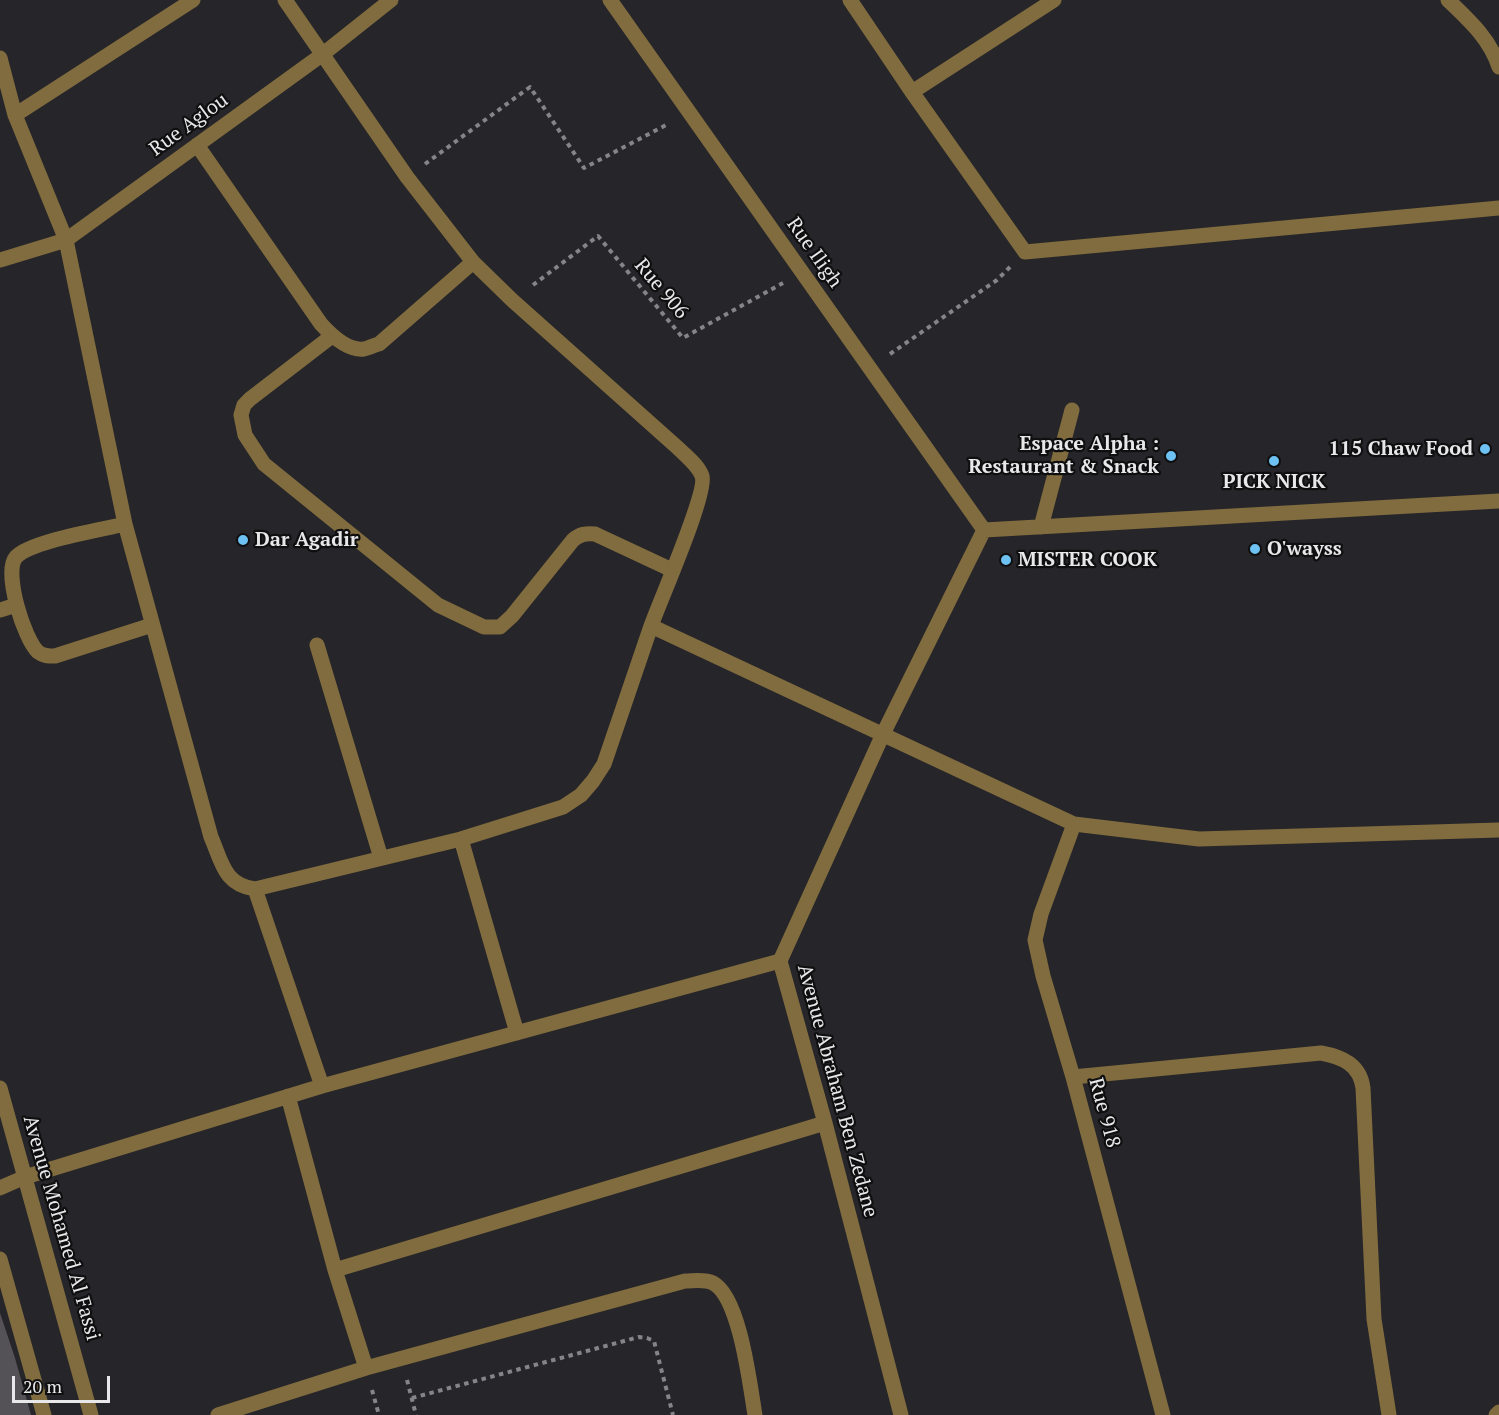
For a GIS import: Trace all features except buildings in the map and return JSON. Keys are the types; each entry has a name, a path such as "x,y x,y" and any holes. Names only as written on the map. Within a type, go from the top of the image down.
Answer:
{"street":[{"path":"15,115 194,0"},
{"path":"0,58 15,115 66,240 125,524 211,837 228,876 238,885 255,889 461,839 563,807 581,795 604,764 651,626 703,489 703,477 678,448 473,262 407,177 285,0"},
{"name":"Rue Aglou","path":"0,260 66,240 323,54 391,0"},
{"name":"Rue Iligh","path":"610,0 984,530"},
{"path":"850,0 1025,252 1499,208"},
{"path":"912,92 1054,0"},
{"path":"1448,0 1479,30 1496,56 1499,67"},
{"path":"197,145 321,324 332,336 347,345 363,349 379,344 473,262"},
{"path":"332,336 244,405 241,415 245,435 264,464 438,605 484,627 500,627 512,616 573,540 587,533 596,534 672,570"},
{"path":"1041,527 1072,410"},
{"path":"984,530 1499,501"},
{"path":"125,524 25,550 13,562 16,605 31,643 36,651 45,656 55,656 152,625"},
{"name":"Avenue Abraham Ben Zedane","path":"901,1415 825,1123 780,962 883,734 984,530"},
{"path":"0,610 16,605"},
{"path":"651,626 1074,824 1199,839 1499,830"},
{"path":"316,645 381,858"},
{"name":"Rue 918","path":"1074,824 1041,914 1035,940 1042,976 1073,1077 1162,1415"},
{"path":"461,839 517,1033"},
{"path":"255,889 322,1086"},
{"path":"0,1188 25,1177 322,1086 780,962"},
{"path":"1073,1077 1321,1053 1334,1055 1356,1068 1362,1077 1364,1088 1374,1319 1389,1415"},
{"name":"Avenue Mohamed Al Fassi","path":"0,1088 92,1415"},
{"path":"288,1096 335,1270 366,1368"},
{"path":"335,1270 825,1123"},
{"path":"0,1259 44,1415"},
{"path":"218,1415 366,1368 685,1281 714,1284 724,1293 736,1317 755,1415"}],"path":[{"path":"407,177 530,87 585,168 689,113"},
{"name":"Rue 906","path":"513,300 598,237 682,338 802,273"},
{"path":"870,368 997,279 1025,252"},
{"path":"412,1398 639,1337 654,1341 673,1415"},
{"path":"402,1359 416,1415"}],"place":[{"name":"115 Chaw Food","path":"1485,449"},
{"name":"Espace Alpha : Restaurant & Snack","path":"1171,456"},
{"name":"PICK NICK","path":"1274,461"},
{"name":"Dar Agadir","path":"243,540"},
{"name":"O'wayss","path":"1255,549"},
{"name":"MISTER COOK","path":"1006,560"}]}
